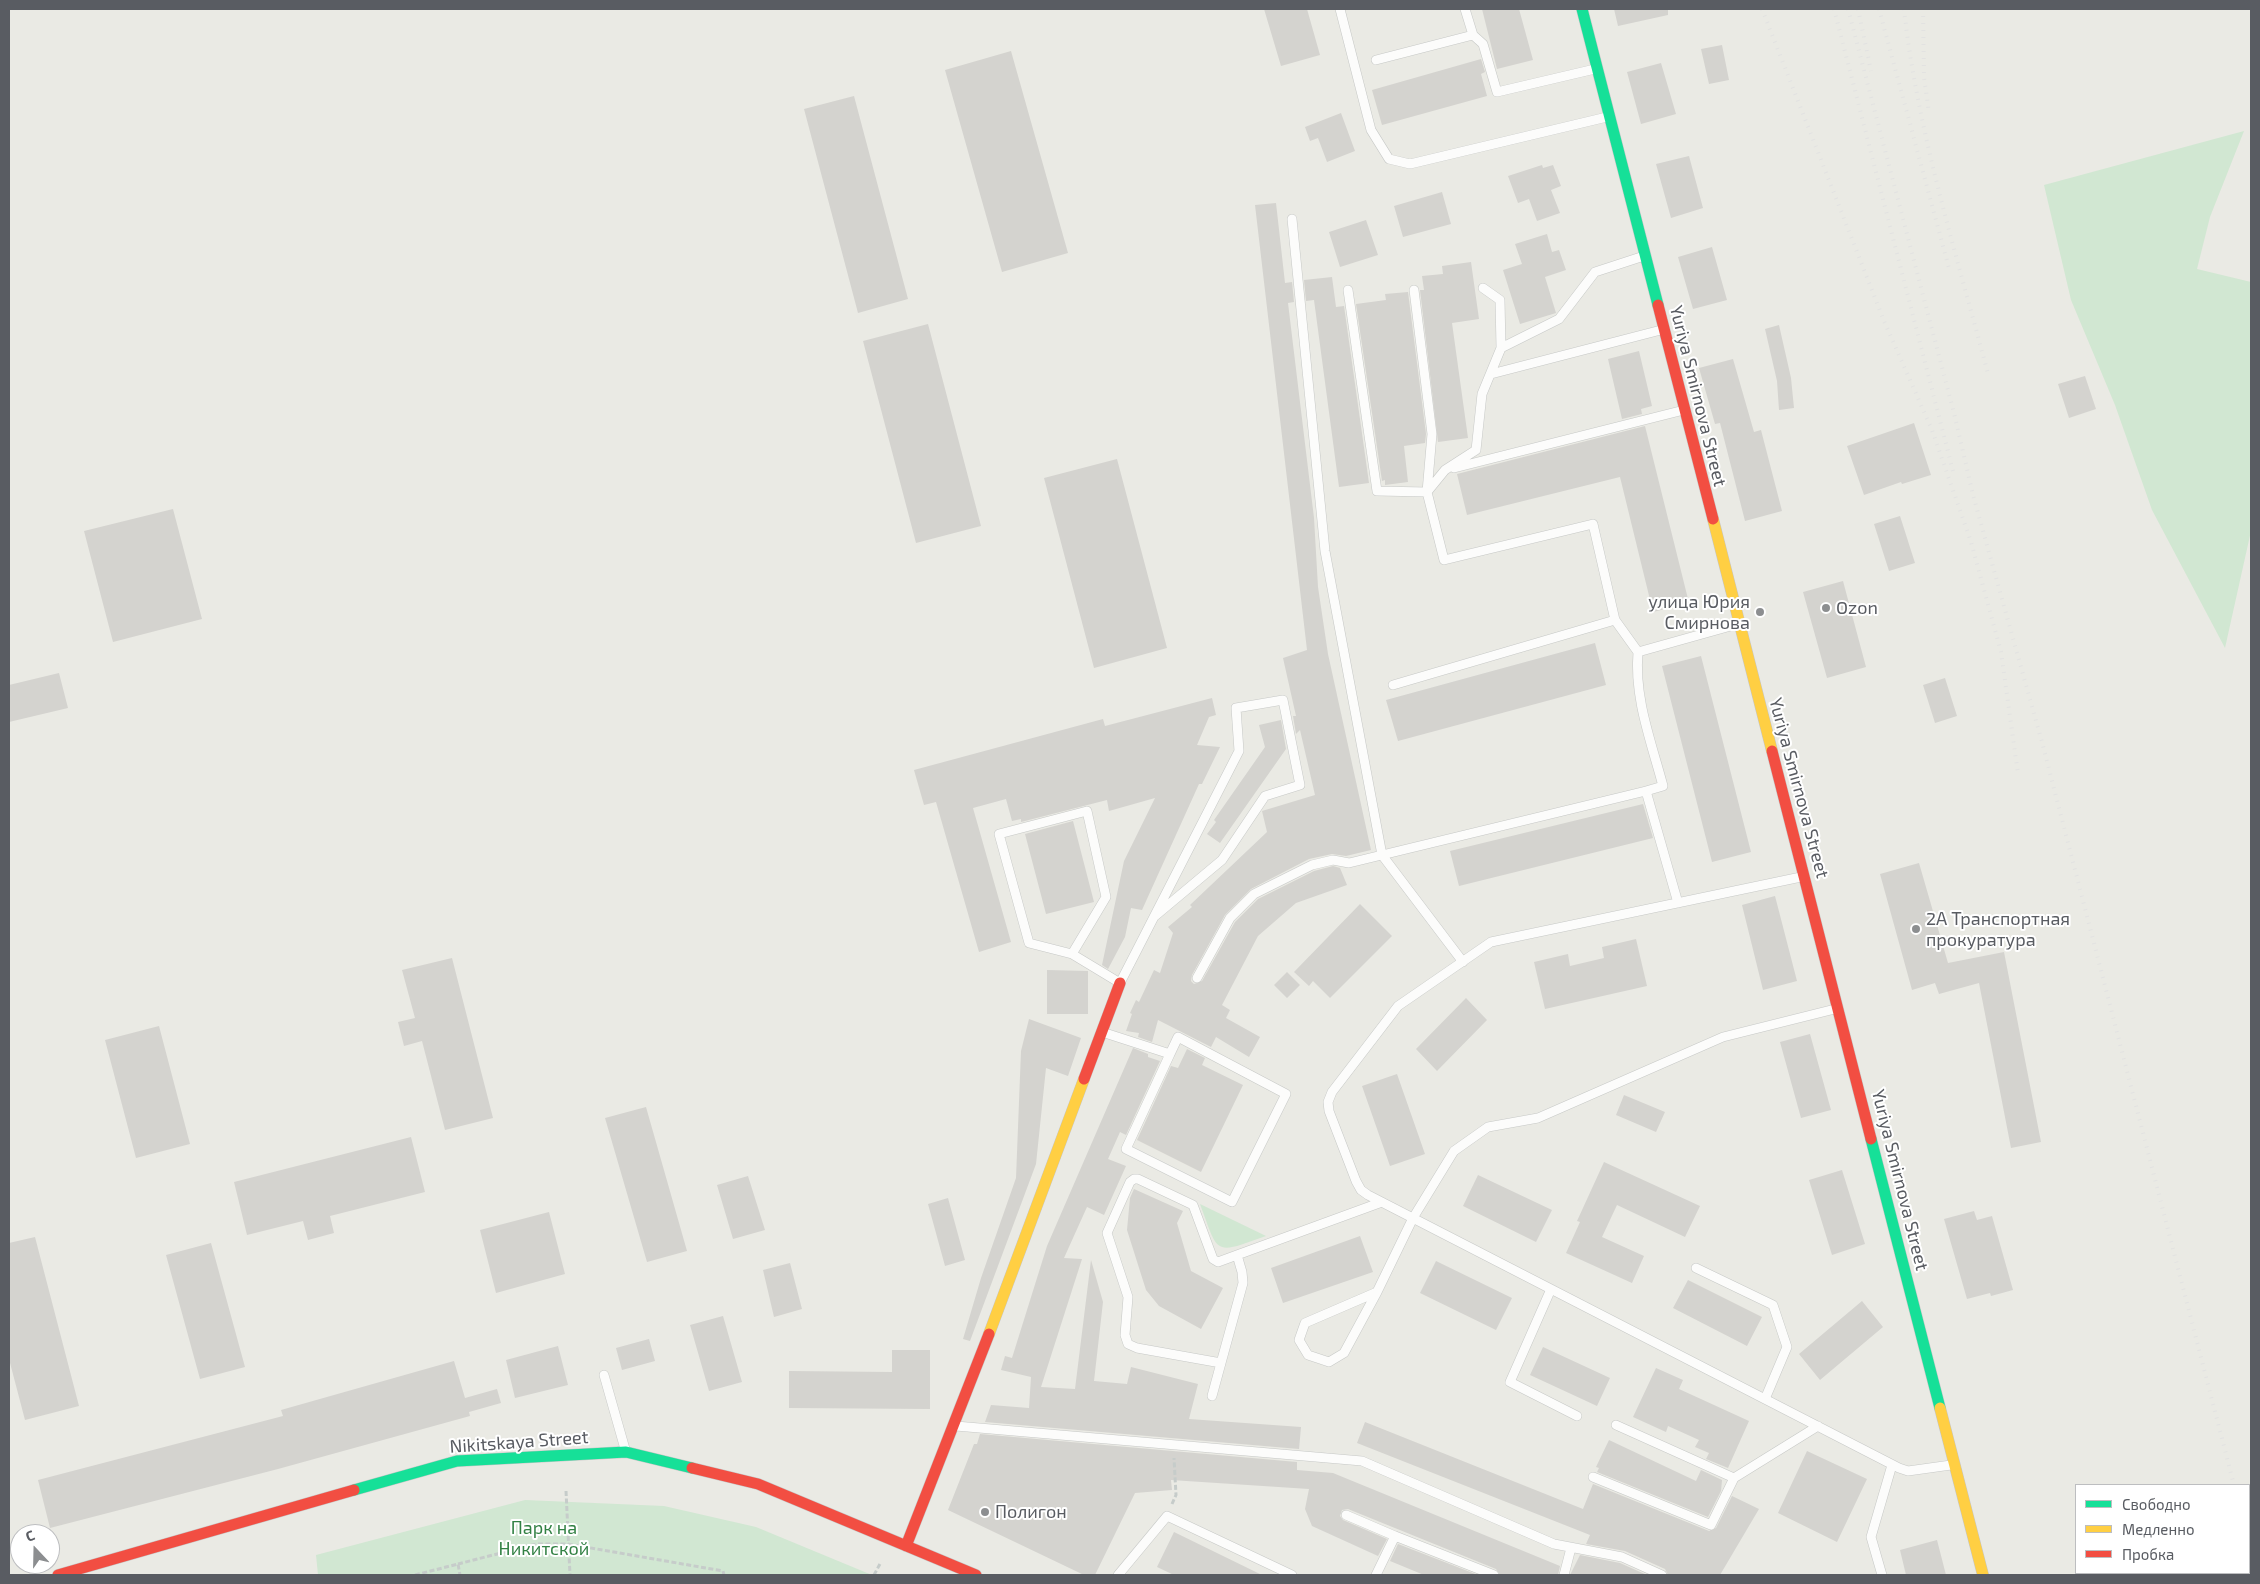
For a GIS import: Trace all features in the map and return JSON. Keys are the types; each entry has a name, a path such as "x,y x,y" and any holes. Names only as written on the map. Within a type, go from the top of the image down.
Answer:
{"main road":[{"name":"Yuriya Smirnova Street","path":"1582,9 1953,1464 1983,1575"},
{"path":"906,1546 954,1426 1120,983"},
{"name":"Nikitskaya Street","path":"58,1575 457,1461 626,1452 758,1484 976,1575"}],"lane":[{"path":"1340,9 1371,130 1389,158 1410,164 1610,117"},
{"path":"1466,9 1472,35 1483,44 1497,92 1597,69"},
{"path":"1376,60 1472,35"},
{"path":"1292,219 1325,551 1382,855 1463,962"},
{"path":"1501,348 1559,319 1595,272 1645,255"},
{"path":"1427,492 1445,470 1476,450 1482,394 1501,348 1500,300 1483,288"},
{"path":"1348,290 1378,492 1427,492"},
{"path":"1196,978 1230,918 1254,894 1312,865 1333,860 1349,863 1662,786 1638,694 1636,673 1638,652 1615,620 1593,524 1444,560 1427,492 1432,434 1414,290"},
{"path":"1491,374 1664,330"},
{"path":"1445,470 1684,410"},
{"path":"1393,685 1615,620"},
{"path":"1638,652 1738,624"},
{"path":"1072,954 1106,896 1087,811 999,834 1029,943 1072,954 1120,983 1239,751 1236,708 1283,700 1300,785 1265,796 1222,860 1155,916"},
{"path":"1646,791 1678,903"},
{"path":"1804,876 1490,942 1398,1006 1332,1092 1328,1102 1329,1111 1361,1190 1382,1202 1892,1464 1908,1471 1953,1464"},
{"path":"1377,1292 1305,1323 1299,1340 1308,1356 1330,1362 1344,1353 1377,1292 1413,1218 1454,1151 1488,1127 1538,1118 1723,1037 1838,1009"},
{"path":"1102,1032 1170,1054"},
{"path":"1178,1037 1286,1094 1232,1202 1126,1149 1170,1054 1178,1037"},
{"path":"1221,1363 1137,1348 1128,1344 1125,1335 1128,1297 1107,1233 1130,1182 1138,1179 1193,1205 1215,1261 1382,1202"},
{"path":"1212,1396 1243,1283 1242,1272 1236,1255"},
{"path":"1696,1268 1773,1304 1787,1347 1765,1399"},
{"path":"1552,1289 1510,1382 1577,1416"},
{"path":"604,1375 626,1452"},
{"path":"1616,1425 1734,1478"},
{"path":"954,1426 1362,1461 1554,1544 1622,1557 1662,1575"},
{"path":"1593,1477 1712,1525 1734,1478 1818,1426"},
{"path":"1882,1575 1872,1538 1892,1464"},
{"path":"1346,1515 1494,1575"},
{"path":"1118,1575 1167,1516 1292,1575"},
{"path":"1376,1575 1395,1536"},
{"path":"1564,1575 1571,1548"}],"path":[{"path":"1167,1516 1176,1495 1175,1445"},
{"path":"566,1492 570,1575"},
{"path":"415,1575 536,1544 568,1544 723,1571 724,1575"},
{"path":"874,1575 881,1562"},
{"path":"458,1564 460,1575"}],"green space":[{"path":"2244,131 2210,217 2197,269 2251,282 2251,531 2225,648 2152,510 2115,405 2071,300 2044,185"},
{"path":"1200,1204 1266,1236 1227,1248 1220,1246 1215,1242"},
{"name":"Парк на Никитской","path":"525,1500 664,1506 756,1527 872,1575 318,1575 316,1555"}],"building":[{"path":"1264,9 1307,9 1320,55 1281,66"},
{"path":"1482,9 1519,9 1533,60 1497,69"},
{"path":"1614,9 1668,9 1668,15 1618,26"},
{"path":"1722,45 1729,80 1709,84 1701,49"},
{"path":"1011,51 1068,253 1002,272 945,70"},
{"path":"1481,59 1485,72 1481,74 1487,96 1382,125 1372,90"},
{"path":"1661,63 1676,114 1641,124 1627,72"},
{"path":"854,96 908,299 858,313 804,109"},
{"path":"1341,113 1355,151 1327,162 1318,138 1310,141 1305,127"},
{"path":"1689,156 1703,208 1671,218 1656,164"},
{"path":"1542,165 1543,168 1553,165 1561,186 1551,190 1560,213 1537,221 1529,199 1518,203 1508,176"},
{"path":"1442,192 1451,224 1403,237 1394,206"},
{"path":"1276,203 1285,283 1292,282 1294,302 1288,303 1314,518 1318,587 1328,654 1371,850 1346,856 1332,854 1309,859 1251,889 1225,915 1192,975 1191,981 1194,984 1202,981 1235,922 1258,899 1314,871 1333,866 1340,868 1347,885 1296,903 1258,936 1222,1005 1230,1010 1226,1018 1260,1037 1249,1057 1216,1037 1211,1047 1158,1020 1152,1042 1138,1037 1139,1033 1126,1031 1132,1014 1130,1013 1136,1000 1139,1002 1154,970 1160,973 1173,933 1168,927 1192,907 1190,905 1267,832 1262,811 1315,795 1300,730 1296,734 1293,716 1296,716 1283,658 1307,650 1255,205"},
{"path":"1366,220 1378,255 1340,267 1329,232"},
{"path":"1547,234 1552,252 1559,250 1566,270 1545,277 1556,313 1520,324 1503,270 1522,264 1515,244"},
{"path":"1712,247 1727,300 1693,309 1678,257"},
{"path":"1471,262 1479,319 1452,323 1468,438 1438,442 1420,290 1424,290 1422,276 1443,274 1442,266"},
{"path":"1332,277 1336,307 1344,306 1369,483 1339,487 1314,300 1306,301 1304,280"},
{"path":"1408,292 1426,434 1425,443 1404,446 1408,482 1385,485 1385,480 1382,481 1356,304 1386,300 1385,294"},
{"path":"928,324 981,526 916,543 863,341"},
{"path":"1779,325 1791,378 1794,408 1779,410 1777,381 1765,329"},
{"path":"1639,351 1652,406 1641,409 1642,414 1622,419 1608,359"},
{"path":"1733,359 1754,432 1761,430 1782,511 1745,521 1720,423 1715,424 1699,368"},
{"path":"2085,376 2096,409 2069,418 2058,384"},
{"path":"1914,423 1931,475 1902,484 1901,482 1864,495 1847,446"},
{"path":"1645,426 1689,603 1653,612 1620,477 1467,515 1457,474"},
{"path":"1117,459 1167,648 1094,668 1044,478"},
{"path":"173,509 202,619 113,642 84,531"},
{"path":"1900,516 1915,563 1889,571 1874,524"},
{"path":"1843,581 1866,667 1827,678 1803,592"},
{"path":"1595,643 1606,685 1398,741 1386,700"},
{"path":"1701,656 1751,852 1712,862 1662,666"},
{"path":"59,673 68,708 9,722 9,685"},
{"path":"1945,678 1957,716 1935,723 1923,685"},
{"path":"1212,698 1216,715 1209,717 1197,745 1220,747 1202,784 1199,784 1142,910 1131,908 1125,937 1108,969 1102,965 1124,861 1155,798 1109,811 1107,800 1021,822 1021,819 1012,821 1006,799 973,808 1011,942 979,952 936,802 924,805 914,770 1103,719 1105,726"},
{"path":"1281,720 1286,749 1220,843 1207,834 1216,822 1214,820 1265,747 1259,725"},
{"path":"1643,804 1653,838 1459,886 1450,851"},
{"path":"1073,821 1094,902 1046,914 1025,834"},
{"path":"1919,863 1948,963 2004,952 2041,1142 2011,1148 1979,983 1939,994 1935,983 1912,990 1880,874"},
{"path":"1775,896 1797,981 1763,990 1742,905"},
{"path":"1360,904 1392,936 1330,998 1313,981 1309,986 1294,972"},
{"path":"1636,939 1647,986 1545,1009 1534,962 1568,954 1570,966 1604,958 1602,947"},
{"path":"452,958 493,1118 445,1130 422,1041 404,1046 398,1022 415,1018 402,970"},
{"path":"1047,970 1088,971 1088,1014 1047,1014"},
{"path":"1287,972 1300,985 1287,998 1274,985"},
{"path":"1466,998 1487,1020 1437,1071 1416,1049"},
{"path":"1029,1019 1081,1038 1068,1076 1046,1068 1036,1164 970,1341 963,1339 981,1278 1016,1178 1021,1051"},
{"path":"159,1026 190,1144 136,1158 105,1040"},
{"path":"1810,1034 1831,1110 1801,1118 1780,1042"},
{"path":"1133,1048 1148,1054 1148,1057 1160,1061 1126,1135 1120,1132 1108,1159 1126,1166 1104,1215 1087,1207 1064,1258 1082,1259 1041,1387 1075,1389 1091,1260 1103,1302 1094,1381 1127,1384 1131,1367 1198,1384 1189,1419 1301,1427 1299,1449 985,1422 991,1405 1029,1408 1031,1377 1001,1370 1005,1356 1012,1358 1047,1246"},
{"path":"1187,1049 1205,1058 1202,1065 1243,1085 1201,1172 1137,1140 1171,1066 1178,1068"},
{"path":"1397,1074 1425,1154 1390,1166 1362,1086"},
{"path":"1624,1095 1665,1112 1656,1132 1616,1115"},
{"path":"646,1107 687,1251 647,1262 605,1118"},
{"path":"411,1137 425,1192 330,1216 334,1233 308,1240 303,1221 247,1235 234,1182"},
{"path":"1604,1162 1700,1206 1685,1237 1617,1205 1602,1237 1644,1256 1632,1283 1566,1253 1580,1222 1577,1221"},
{"path":"1842,1170 1865,1244 1832,1255 1809,1180"},
{"path":"1478,1175 1552,1210 1536,1242 1463,1206"},
{"path":"748,1176 765,1230 733,1239 717,1185"},
{"path":"1134,1189 1183,1211 1177,1223 1191,1271 1223,1288 1201,1329 1159,1306 1146,1290 1127,1230 1130,1198"},
{"path":"948,1198 965,1260 945,1266 928,1204"},
{"path":"1974,1211 1977,1220 1992,1216 2013,1290 1991,1296 1990,1293 1967,1299 1944,1219"},
{"path":"549,1212 565,1274 496,1293 480,1230"},
{"path":"1360,1236 1373,1272 1283,1303 1271,1268"},
{"path":"35,1237 79,1406 25,1420 9,1359 9,1243"},
{"path":"211,1243 245,1367 200,1379 166,1255"},
{"path":"1436,1261 1512,1298 1496,1330 1420,1293"},
{"path":"790,1263 802,1309 774,1317 763,1270"},
{"path":"1688,1280 1762,1317 1747,1346 1673,1308"},
{"path":"1862,1301 1883,1327 1820,1380 1799,1354"},
{"path":"723,1316 742,1382 709,1391 690,1325"},
{"path":"649,1339 655,1361 622,1370 616,1348"},
{"path":"558,1346 568,1385 515,1398 506,1360"},
{"path":"1543,1347 1610,1378 1597,1406 1530,1375"},
{"path":"892,1350 930,1350 930,1409 789,1408 789,1371 892,1372"},
{"path":"454,1361 465,1398 497,1389 501,1403 469,1412 470,1416 278,1469 60,1525 49,1524 38,1480 283,1416 281,1410"},
{"path":"1656,1368 1683,1380 1679,1389 1749,1421 1728,1468 1706,1459 1709,1453 1695,1447 1699,1440 1668,1426 1666,1432 1633,1417"},
{"path":"1365,1422 1583,1509 1593,1484 1709,1531 1716,1528 1732,1496 1759,1509 1720,1575 1668,1575 1665,1569 1625,1551 1586,1544 1590,1535 1357,1443"},
{"path":"980,1434 1297,1462 1297,1470 1333,1473 1560,1566 1558,1575 1500,1575 1496,1569 1348,1509 1342,1510 1340,1516 1343,1520 1387,1539 1378,1556 1312,1526 1305,1509 1309,1489 1171,1480 1172,1490 1135,1493 1095,1575 1084,1575 948,1510 974,1444 977,1444"},
{"path":"1609,1440 1696,1481 1701,1470 1722,1480 1721,1491 1708,1517 1597,1472 1599,1468 1596,1467"},
{"path":"1807,1451 1867,1479 1837,1542 1778,1513"},
{"path":"1174,1532 1262,1575 1174,1575 1157,1567"},
{"path":"1937,1540 1946,1575 1906,1575 1900,1550"},
{"path":"1398,1544 1478,1575 1424,1575 1390,1561"},
{"path":"1580,1555 1620,1563 1647,1575 1570,1575"}],"railway":[{"path":"1762,9 1884,321 1932,430 1971,542 2001,652 2018,774"},
{"path":"1834,9 1953,471"},
{"path":"1848,9 1955,417 1973,495 2043,746 2234,1484"},
{"path":"1858,9 1871,71"},
{"path":"1879,9 1950,272"},
{"path":"1904,9 1910,55 1928,147 1988,374"},
{"path":"1923,9 1924,78 1929,112"},
{"path":"2250,1546 2251,1551"}],"traffic: fast":[{"path":"1582,9 1658,305"},
{"path":"1871,1139 1940,1408"},
{"path":"354,1490 457,1461 626,1452 692,1468"}],"traffic: slow":[{"path":"1713,519 1772,751"},
{"path":"989,1334 1084,1079"},
{"path":"1940,1408 1983,1575"}],"traffic: jam":[{"path":"1658,305 1713,519"},
{"path":"1772,751 1871,1139"},
{"path":"1084,1079 1120,983"},
{"path":"906,1546 989,1334"},
{"path":"692,1468 758,1484 976,1575"},
{"path":"58,1575 354,1490"}],"place":[{"name":"Ozon","path":"1826,608"},
{"name":"улица Юрия Смирнова","path":"1760,612"},
{"name":"2А Транспортная прокуратура","path":"1916,929"},
{"name":"Полигон","path":"985,1512"}]}
